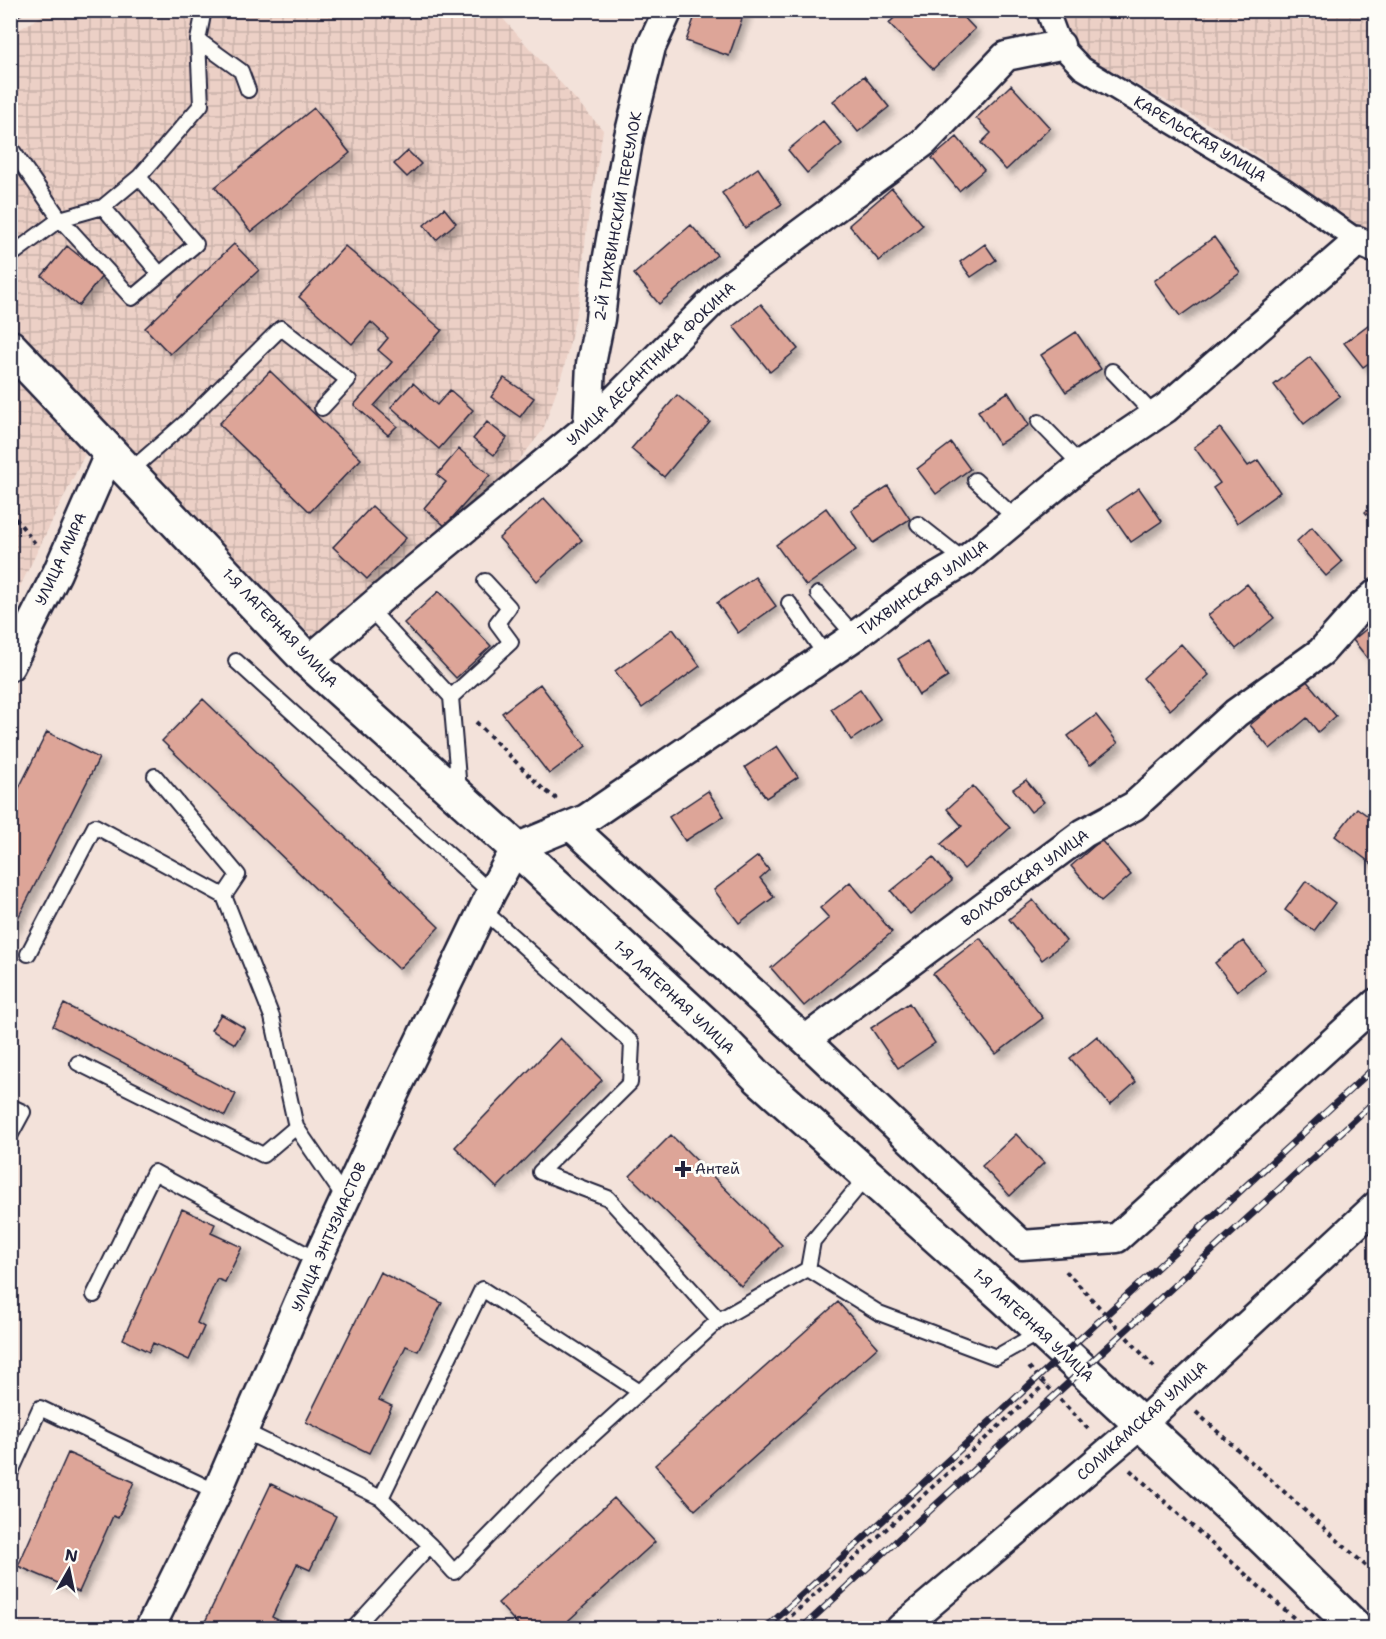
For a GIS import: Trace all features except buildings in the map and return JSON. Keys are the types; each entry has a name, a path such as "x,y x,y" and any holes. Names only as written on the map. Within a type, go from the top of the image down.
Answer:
{"main road":[{"name":"1-Я ЛАГЕРНАЯ УЛИЦА","path":"10,347 308,661 516,848 718,1036 759,1078 1254,1529 1356,1629"}],"street":[{"name":"2-Й ТИХВИНСКИЙ ПЕРЕУЛОК","path":"588,427 591,364 629,136 651,47 668,10"},
{"name":"КАРЕЛЬСКАЯ УЛИЦА","path":"1047,10 1060,45 1082,68 1285,190 1367,245"},
{"name":"УЛИЦА ДЕСАНТНИКА ФОКИНА","path":"308,661 588,427 723,291 924,142 1006,56 1060,45"},
{"name":"ТИХВИНСКАЯ УЛИЦА","path":"516,848 586,819 855,636 917,589 965,561 1081,465 1155,416 1367,245"},
{"name":"УЛИЦА МИРА","path":"10,666 57,573 120,461"},
{"name":"ВОЛХОВСКАЯ УЛИЦА","path":"805,1040 1084,833 1134,806 1236,713 1321,652 1361,607 1376,594"},
{"path":"571,826 805,1040 1022,1245 1117,1238 1376,1003"},
{"name":"УЛИЦА ЭНТУЗИАСТОВ","path":"150,1629 217,1492 317,1260 397,1088 487,902 516,848"},
{"name":"СОЛИКАМСКАЯ УЛИЦА","path":"901,1629 1110,1452 1376,1206"},
{"path":"1370,1629 1376,1623"}],"lane":[{"path":"10,256 60,219 103,207 139,177 201,105 198,40 204,10"},
{"path":"198,40 241,71 248,90"},
{"path":"10,147 60,219 132,298 196,244 139,177"},
{"path":"103,207 159,273"},
{"path":"120,461 185,423 281,328 348,380 322,408"},
{"path":"1112,371 1155,416"},
{"path":"1039,422 1081,465"},
{"path":"975,480 1016,519"},
{"path":"918,524 965,561"},
{"path":"451,697 511,642 497,623 509,607 485,581"},
{"path":"818,594 855,636"},
{"path":"789,603 826,656"},
{"path":"369,608 451,697 459,798"},
{"path":"236,661 632,1043 630,1083 540,1172 608,1198 719,1320"},
{"path":"155,776 238,875 224,896"},
{"path":"28,954 95,826 224,896 272,1017 296,1127 346,1200"},
{"path":"78,1063 263,1155 296,1127"},
{"path":"10,1106 23,1112 10,1136"},
{"path":"94,1295 154,1173 317,1260"},
{"path":"808,1269 813,1241 868,1175"},
{"path":"244,1431 381,1498 430,1545 454,1572 552,1472 719,1320 808,1269"},
{"path":"808,1269 879,1313 996,1357 1040,1332"},
{"path":"381,1498 482,1288 640,1392"},
{"path":"10,1474 40,1408 217,1492"},
{"path":"354,1629 430,1545"}],"path":[{"path":"10,511 57,573"},
{"path":"1012,1349 1110,1452 1305,1629"},
{"path":"778,1629 1045,1384"}],"shaded area":[{"path":"50,11 496,11 603,130 587,226 579,301 564,368 543,430 501,483 320,644 76,396 11,320 10,35"},
{"path":"1032,11 1375,11 1375,236 1219,130 1047,35"},
{"path":"11,365 85,454 11,605"}],"railway":[{"path":"10,18 22,10"},
{"path":"766,1628 1376,1066"},
{"path":"802,1628 1376,1100"}],"place":[{"name":"Антей","path":"683,1169"}]}
